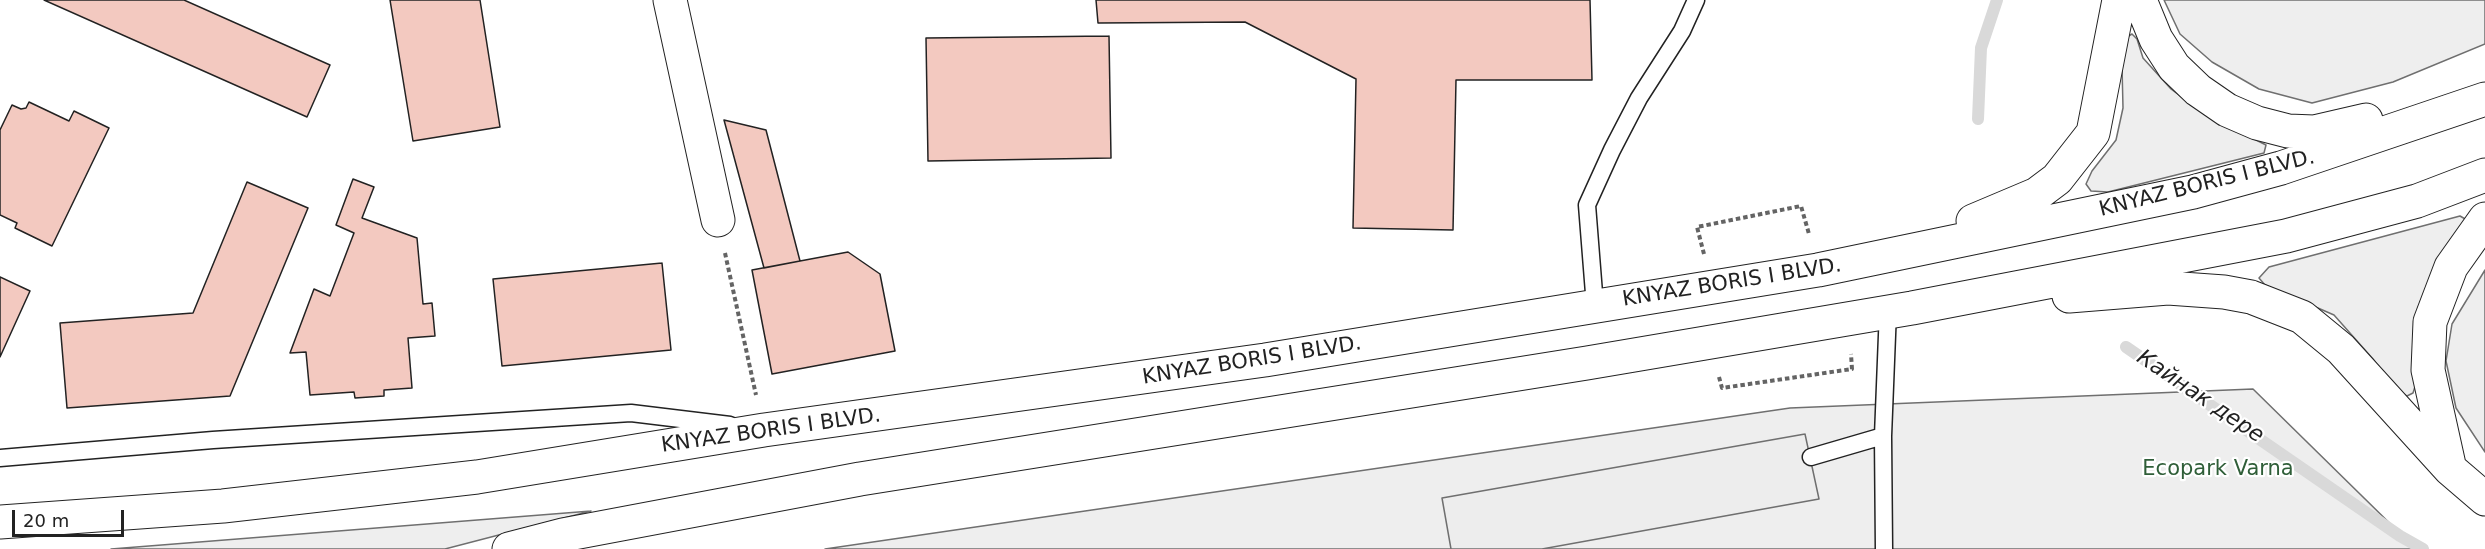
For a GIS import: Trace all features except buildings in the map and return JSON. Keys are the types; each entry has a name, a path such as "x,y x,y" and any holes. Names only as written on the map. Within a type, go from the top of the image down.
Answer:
{"main road":[{"path":"669,0 718,220"},
{"path":"1867,260 2013,206 2037,194 2057,179 2093,133 2119,0"},
{"path":"2140,0 2156,39 2174,67 2198,90 2227,110 2257,123 2288,131 2314,132 2485,94"},
{"name":"KNYAZ BORIS I BLVD.","path":"0,522 223,506 477,477 764,430 1253,362 1867,260 2193,192 2281,168 2485,99"},
{"path":"509,549 563,535 860,479 1587,363 1900,309 2286,236 2417,201 2485,175"},
{"path":"2450,470 2428,370 2430,322 2451,267 2465,244 2485,219"},
{"path":"1900,309 2168,288 2224,292 2251,297 2302,317 2322,332 2341,349 2450,470 2485,499"}],"lane":[{"path":"1595,306 1587,205 1639,98 1682,31 1696,0"},
{"path":"1884,549 1883,436 1900,309"},
{"path":"0,458 260,437 631,413 764,430"},
{"path":"1811,457 1883,436"}],"path":[{"path":"1697,227 1802,206"},
{"path":"718,220 764,430"},
{"path":"1722,388 1852,369"}],"green space":[{"path":"2164,0 2485,0 2485,44 2393,82 2312,103 2259,89 2212,62 2180,34"},
{"path":"2132,34 2137,39 2143,58 2171,89 2204,114 2266,145 2264,153 2108,192 2091,191 2086,184 2092,171 2116,140 2123,108 2122,66 2127,37"},
{"path":"2460,216 2467,220 2413,393 2407,396 2396,391 2373,359 2334,315 2265,285 2259,278 2269,267"},
{"path":"2485,270 2485,452 2456,408 2446,361 2452,324"},
{"name":"Ecopark Varna","path":"2253,389 2416,549 825,549 1790,408"},
{"path":"591,511 445,549 111,549"}],"shaded area":[{"path":"1805,434 1819,499 1542,549 1451,549 1442,498"}],"waterway":[{"name":"Кайнак дере","path":"1978,119 1981,48 1997,0"},
{"name":"Кайнак дере","path":"2126,347 2400,536 2423,549"}]}
